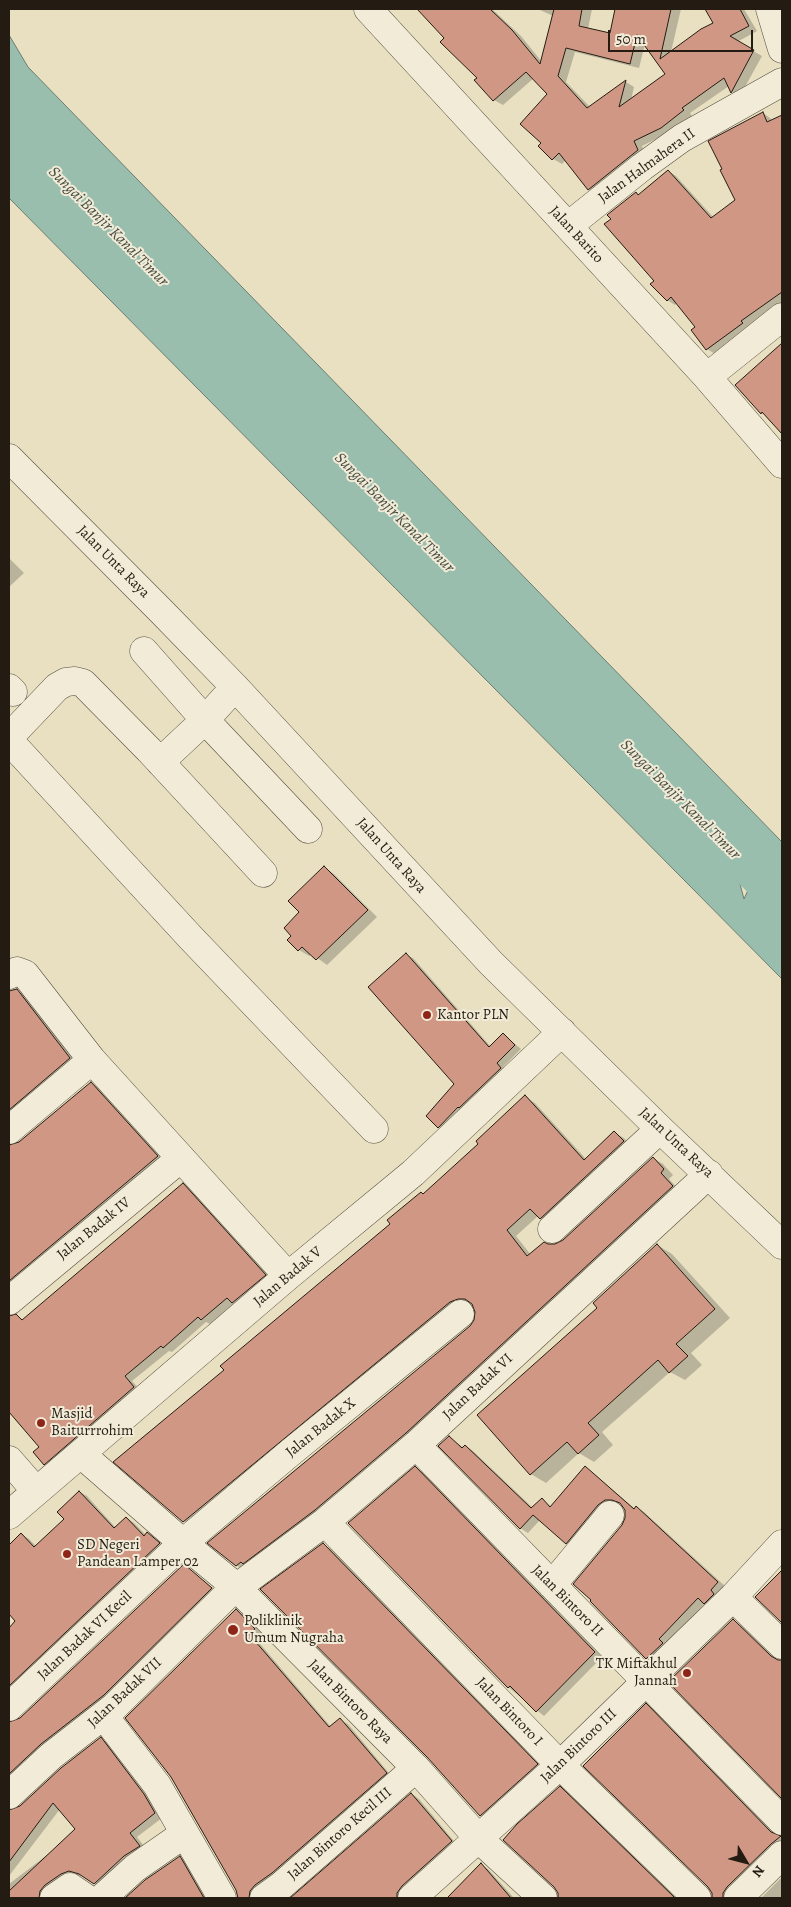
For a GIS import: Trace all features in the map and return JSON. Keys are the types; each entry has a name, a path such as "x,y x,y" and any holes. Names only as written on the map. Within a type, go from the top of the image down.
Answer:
{"street":[{"name":"Jalan Barito","path":"368,9 707,378 782,464"},
{"path":"770,9 782,49"},
{"name":"Jalan Halmahera II","path":"568,226 682,138 782,82"},
{"path":"707,378 782,317"},
{"name":"Jalan Unta Raya","path":"9,458 235,687 445,915 660,1130 782,1245"},
{"path":"144,651 205,720 308,829"},
{"path":"263,873 89,687 83,683 75,681 66,682 58,687 14,732 12,741 15,747 191,938 374,1128"},
{"path":"160,762 205,720 235,687"},
{"path":"19,977 288,1276"},
{"name":"Jalan Badak V","path":"9,1515 288,1276 413,1173 562,1032"},
{"path":"9,1130 92,1060"},
{"path":"552,1230 660,1130"},
{"name":"Jalan Badak IV","path":"9,1301 181,1158"},
{"name":"Jalan Badak VI","path":"237,1588 325,1522 416,1445 708,1174"},
{"name":"Jalan Badak X","path":"183,1543 290,1452 460,1314"},
{"name":"Jalan Bintoro II","path":"416,1445 782,1821"},
{"name":"Jalan Bintoro Raya","path":"81,1454 237,1588 416,1768 480,1838 543,1898"},
{"path":"9,1460 36,1491"},
{"path":"552,1585 610,1515"},
{"name":"Jalan Bintoro I","path":"325,1522 560,1765 697,1898"},
{"name":"Jalan Badak VI Kecil","path":"9,1707 183,1543"},
{"name":"Jalan Bintoro III","path":"412,1898 560,1765 733,1596 782,1544"},
{"name":"Jalan Badak VII","path":"9,1794 51,1756 104,1716 237,1588"},
{"path":"733,1596 782,1645"},
{"path":"104,1716 157,1785 222,1898"},
{"name":"Jalan Bintoro Kecil III","path":"264,1898 282,1885 416,1768"},
{"path":"102,1898 135,1868 184,1834"},
{"path":"738,1898 782,1855"},
{"path":"54,1898 70,1887 86,1898"}],"water":[{"path":"9,35 28,67 782,842 782,902 758,878 735,866 734,877 740,884 744,899 748,890 760,896 765,905 782,912 782,979 9,198"}],"building":[{"path":"417,9 490,9 512,30 540,64 554,9 582,9 579,26 610,33 615,9 671,9 660,59 701,29 713,23 705,9 740,9 749,26 730,36 754,50 731,93 724,78 682,108 684,110 661,128 634,141 638,150 588,190 559,153 552,160 538,146 541,143 520,124 547,94 526,72 493,101 474,80 477,78 440,42 444,38","holes":["637,35 665,74 619,107 626,80 587,108 558,76 566,48 630,64"]},
{"path":"763,112 767,122 782,115 782,292 741,321 743,323 706,350 691,330 695,327 671,297 667,301 650,284 654,281 604,224 611,219 607,215 636,192 638,195 668,170 711,218 735,200 708,141"},
{"path":"782,343 782,434 735,385"},
{"path":"324,866 368,910 316,960 302,947 298,951 287,940 291,936 284,928 299,912 288,901"},
{"name":"Kantor PLN","path":"406,953 489,1047 503,1033 515,1045 497,1063 501,1068 438,1128 426,1116 454,1084 368,987"},
{"path":"17,989 70,1058 9,1110 9,991"},
{"path":"91,1082 158,1156 9,1281 9,1145 19,1142"},
{"path":"525,1095 584,1160 614,1131 624,1141 540,1219 530,1209 507,1230 527,1256 544,1242 555,1244 563,1240 653,1157 664,1169 661,1173 673,1186 406,1433 315,1510 243,1564 241,1562 236,1566 207,1543 470,1326 474,1320 475,1312 472,1304 465,1299 450,1302 183,1522 113,1462 224,1370 220,1366 390,1224 387,1220 421,1192 423,1194 478,1144 476,1141"},
{"path":"183,1183 266,1275 232,1303 227,1298 201,1320 198,1317 163,1348 161,1346 125,1376 134,1387 44,1465 33,1452 39,1447 9,1412 9,1316 16,1314 22,1320"},
{"path":"657,1244 715,1309 676,1344 688,1356 669,1373 658,1360 588,1423 599,1435 578,1454 567,1442 530,1475 477,1415 597,1308 593,1303"},
{"path":"449,1436 462,1448 465,1445 531,1508 542,1498 550,1507 585,1466 634,1509 636,1506 718,1582 711,1590 714,1594 704,1604 698,1598 659,1639 663,1643 646,1659 591,1600 573,1584 622,1525 625,1518 625,1510 620,1503 605,1500 598,1505 566,1544 533,1515 520,1529 438,1446"},
{"path":"415,1466 595,1652 536,1712 510,1686 508,1688 348,1523"},
{"path":"79,1491 114,1528 126,1517 144,1536 147,1532 160,1543 9,1686 9,1628 15,1621 9,1614 9,1545 21,1533 34,1547 64,1519 57,1512"},
{"path":"323,1543 538,1764 480,1816 427,1757 260,1589"},
{"path":"184,1564 212,1588 104,1695 41,1744 9,1774 9,1722 20,1718"},
{"path":"782,1570 782,1623 755,1597"},
{"path":"236,1609 255,1629 249,1634 329,1727 340,1718 387,1773 272,1873 255,1885 250,1891 249,1898 238,1898 236,1890 171,1777 125,1718"},
{"path":"733,1619 771,1656 782,1660 782,1799 668,1682"},
{"path":"646,1703 771,1832 781,1836 727,1887 723,1893 723,1898 712,1898 712,1893 708,1887 583,1766"},
{"path":"101,1737 144,1794 155,1813 130,1833 140,1846 124,1856 94,1884 79,1874 69,1871 45,1885 40,1891 39,1898 9,1898 9,1891 75,1829 53,1803 9,1862 9,1810 20,1806 61,1768"},
{"path":"560,1786 675,1898 558,1898 558,1893 554,1887 503,1840 517,1824"},
{"path":"411,1793 452,1841 402,1886 397,1893 397,1898 290,1898"},
{"path":"180,1856 204,1898 125,1898 145,1880"},
{"path":"481,1863 511,1898 447,1898"}],"waterway":[{"name":"Sungai Banjir Kanal Timur","path":"729,849 782,902"}],"place":[{"name":"Kantor PLN","path":"427,1015"},
{"name":"Masjid Baiturrrohim","path":"41,1423"},
{"name":"SD Negeri Pandean Lamper 02","path":"67,1554"},
{"name":"Poliklinik Umum Nugraha","path":"233,1630"},
{"name":"TK Miftakhul Jannah","path":"687,1673"}]}
